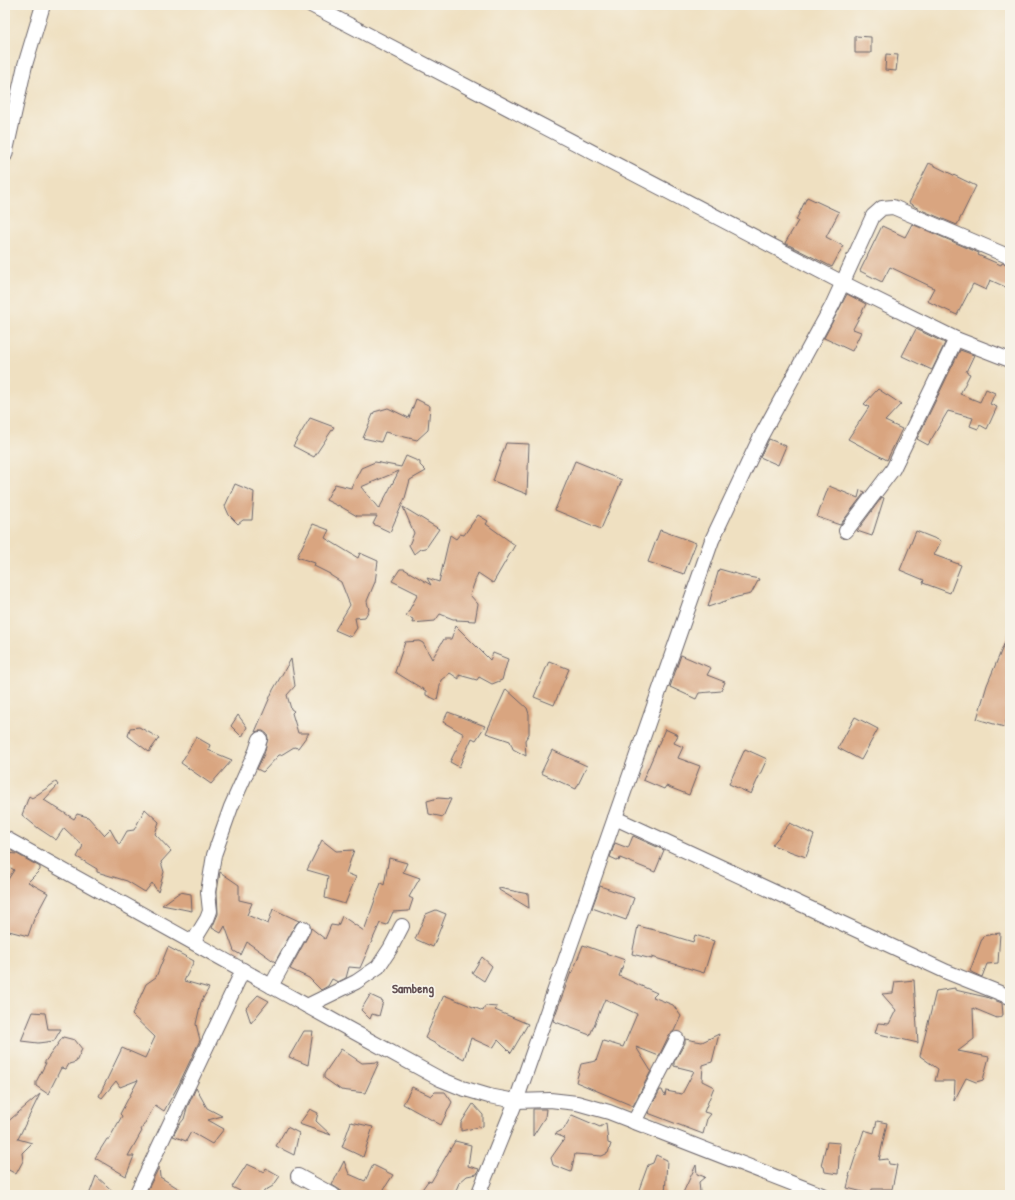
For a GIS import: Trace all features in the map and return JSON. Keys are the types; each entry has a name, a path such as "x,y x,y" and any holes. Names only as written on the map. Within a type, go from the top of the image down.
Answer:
{"street":[{"path":"5,155 25,65 43,5"},
{"path":"310,5 843,283 956,339 1010,360"},
{"path":"478,1195 516,1101 712,540 760,438 832,306 873,216 882,208 893,207 1010,257"},
{"path":"846,531 893,469 956,339"},
{"path":"193,942 207,919 210,911 208,892 214,855 231,808 260,739"},
{"path":"615,818 947,972 1010,997"},
{"path":"5,838 405,1061 440,1079 488,1096 516,1101 550,1100 577,1103 609,1112 822,1195"},
{"path":"307,1006 356,982 378,967 390,949 402,926"},
{"path":"271,986 303,928"},
{"path":"136,1195 244,970"},
{"path":"634,1122 677,1039"},
{"path":"298,1176 332,1195"}],"building":[{"path":"855,36 871,37 871,53 855,53"},
{"path":"886,54 898,55 896,71 885,70"},
{"path":"929,163 976,186 957,225 919,209 909,203"},
{"path":"807,197 839,212 826,237 843,246 832,267 785,243 798,221 796,220"},
{"path":"912,224 979,253 978,255 1001,265 1002,263 1010,265 1010,289 990,280 986,290 973,284 957,315 927,301 934,288 890,267 882,282 860,271 882,226 905,237"},
{"path":"847,294 866,304 853,329 861,332 852,351 824,338"},
{"path":"916,329 945,343 932,370 902,356"},
{"path":"960,350 974,355 966,372 970,374 960,394 980,402 986,389 995,393 990,404 997,407 987,429 980,425 978,429 970,426 973,418 948,411 928,445 917,439"},
{"path":"878,389 901,404 885,421 902,429 887,460 848,439 869,407 864,404"},
{"path":"416,399 430,406 428,430 417,440 385,432 381,442 363,438 374,412 388,408 409,418"},
{"path":"310,418 334,427 314,457 293,446"},
{"path":"769,439 786,446 778,465 760,457"},
{"path":"506,443 529,444 527,494 493,481"},
{"path":"406,456 420,462 420,465 426,471 410,480 405,498 390,532 373,524 377,516 357,516 326,500 335,484 351,488 361,468 375,462 401,467","holes":["399,471 379,509 361,487"]},
{"path":"575,461 622,480 601,529 555,510"},
{"path":"235,484 254,492 252,520 243,520 238,524 229,515 225,506"},
{"path":"829,486 858,498 860,490 865,492 840,525 817,517"},
{"path":"882,497 884,498 872,536 857,531"},
{"path":"403,507 439,529 426,548 420,549 414,554 409,545 414,533"},
{"path":"478,515 488,521 486,524 515,545 493,583 478,573 470,595 478,604 475,621 456,620 457,619 440,614 435,621 412,623 413,619 406,616 418,594 392,581 400,569 404,569 431,585 427,578 439,582 450,535 456,539 460,534 464,535"},
{"path":"313,524 329,530 325,538 358,558 360,553 378,561 375,582 367,601 369,610 365,617 355,618 357,628 351,637 335,630 350,605 341,582 330,574 314,566 315,563 297,557"},
{"path":"660,530 696,543 684,574 648,562"},
{"path":"916,531 941,541 934,555 961,565 950,593 923,583 924,580 900,570"},
{"path":"719,569 759,579 751,594 708,607"},
{"path":"456,626 490,660 493,653 508,659 502,680 492,684 479,677 477,680 459,675 459,679 450,673 441,680 437,700 426,695 426,691 395,672 405,642 419,641 423,643 432,659 444,639 451,639"},
{"path":"1010,630 1010,709 1004,727 977,719 987,685"},
{"path":"681,655 711,668 707,675 725,682 721,691 699,693 696,699 670,687"},
{"path":"291,659 295,686 287,695 291,709 294,711 292,713 298,733 309,733 298,748 294,747 279,755 263,772 257,769 264,754 268,738 267,734 263,731 255,732 273,690"},
{"path":"549,661 569,669 554,705 534,697"},
{"path":"506,689 527,708 529,714 529,734 525,740 526,756 513,749 510,741 486,733"},
{"path":"448,712 485,726 476,740 472,738 459,767 450,762 464,734 443,722"},
{"path":"238,715 247,727 242,737 231,726"},
{"path":"855,717 878,729 861,760 838,748"},
{"path":"139,727 159,738 149,752 128,736 130,728"},
{"path":"665,729 678,735 674,743 683,747 678,758 700,766 689,795 666,786 664,789 643,780"},
{"path":"196,737 210,745 208,750 232,760 211,784 181,763"},
{"path":"745,749 767,759 751,794 729,784"},
{"path":"552,750 587,766 576,789 541,773"},
{"path":"56,782 58,785 44,800 74,819 77,814 88,817 104,835 110,829 119,845 127,831 134,830 145,809 159,822 155,834 171,851 161,862 164,872 158,892 152,883 145,892 127,881 97,872 97,869 77,857 83,846 64,828 56,840 22,815 29,796 32,798"},
{"path":"438,798 451,799 443,817 429,814 427,801"},
{"path":"790,823 814,835 806,857 772,845"},
{"path":"633,836 664,850 655,872 620,858 619,861 610,857 615,843 628,848"},
{"path":"322,840 336,851 354,850 346,873 356,877 345,904 325,898 328,876 307,870"},
{"path":"7,853 17,854 40,867 40,870 28,882 48,893 34,919 28,936 5,930 5,884 14,870 5,864"},
{"path":"389,858 407,863 403,872 420,878 409,897 413,899 409,911 393,912 387,925 380,923 360,968 349,967 346,978 338,982 332,979 328,986 321,990 309,978 290,969 311,928 325,939 331,925 338,926 342,916 364,931 381,883 384,885"},
{"path":"220,872 239,885 239,900 252,903 247,915 268,924 273,909 299,921 275,962 247,942 241,955 234,951 225,926 221,933 212,928 218,914 217,892"},
{"path":"600,886 634,898 626,920 592,908"},
{"path":"499,888 528,894 529,908 499,890"},
{"path":"180,892 191,894 192,911 162,905"},
{"path":"436,910 446,914 433,947 415,939 426,914"},
{"path":"638,926 667,933 693,942 695,935 714,941 704,973 652,957 652,959 632,954"},
{"path":"1000,933 998,963 987,964 982,977 970,971 983,936"},
{"path":"583,945 625,960 619,976 657,993 653,997 673,1005 681,1016 674,1031 669,1035 659,1056 636,1047 651,1071 633,1106 576,1082 581,1064 596,1061 603,1041 623,1047 637,1014 605,999 590,1035 553,1021 571,972 572,974"},
{"path":"168,947 194,961 184,981 209,988 201,1002 196,1024 200,1040 164,1111 155,1105 141,1130 142,1131 128,1156 134,1156 126,1176 95,1158 107,1139 109,1139 122,1116 120,1114 138,1080 120,1087 116,1081 102,1098 99,1096 122,1048 145,1058 155,1037 132,1015 146,984 156,977"},
{"path":"482,957 492,966 484,981 472,973"},
{"path":"914,980 918,1043 875,1033 878,1023 889,1024 896,1010 882,994 893,993 895,982"},
{"path":"955,988 955,990 986,997 1002,1003 1003,1015 997,1018 973,1008 974,1039 958,1051 989,1057 983,1080 976,1082 966,1078 954,1101 955,1081 935,1081 938,1069 920,1056 936,991"},
{"path":"258,995 269,1001 251,1023 246,1008"},
{"path":"370,995 383,1001 379,1016 372,1014 370,1019 361,1010"},
{"path":"444,995 483,1011 485,1006 497,1007 495,1010 528,1024 511,1053 498,1040 493,1048 471,1038 464,1059 425,1038"},
{"path":"33,1012 45,1013 48,1029 61,1029 54,1041 38,1043 21,1041"},
{"path":"304,1031 313,1031 308,1065 289,1057"},
{"path":"719,1034 712,1062 703,1065 702,1081 714,1087 704,1112 711,1114 707,1119 703,1134 648,1113 660,1090 662,1090 665,1096 666,1091 682,1094 694,1071 674,1066 674,1062 685,1043 685,1039 702,1042"},
{"path":"63,1037 75,1040 82,1049 76,1062 69,1064 66,1069 61,1068 48,1094 36,1086 36,1082 46,1063 44,1063"},
{"path":"341,1049 362,1063 379,1062 365,1093 341,1090 324,1078 324,1074"},
{"path":"412,1087 431,1096 435,1092 445,1092 452,1102 441,1125 403,1104"},
{"path":"196,1088 207,1108 222,1116 208,1120 224,1129 212,1144 191,1132 186,1141 173,1136 184,1119"},
{"path":"40,1094 18,1139 32,1143 22,1153 23,1161 16,1174 5,1168 5,1124"},
{"path":"473,1104 483,1115 483,1126 461,1131 461,1123"},
{"path":"310,1109 318,1113 316,1121 331,1135 299,1124"},
{"path":"533,1109 546,1109 545,1117 533,1136"},
{"path":"572,1115 600,1127 606,1123 608,1143 611,1144 608,1153 602,1156 575,1154 571,1172 553,1165 551,1158 565,1138 555,1134 564,1129"},
{"path":"877,1121 887,1123 879,1160 888,1159 889,1164 897,1165 892,1189 872,1189 871,1194 847,1188 849,1176 864,1130 874,1133"},
{"path":"351,1122 373,1127 363,1157 342,1147"},
{"path":"287,1127 299,1133 294,1155 276,1146"},
{"path":"455,1141 471,1145 468,1166 479,1169 477,1174 467,1176 459,1183 454,1195 418,1195 428,1181 431,1182"},
{"path":"827,1142 840,1143 838,1174 825,1172 824,1167 821,1165"},
{"path":"656,1155 667,1160 665,1195 637,1195 648,1165 653,1163"},
{"path":"344,1161 349,1174 365,1181 373,1165 393,1175 384,1189 389,1195 341,1195 340,1190 332,1185"},
{"path":"247,1164 264,1172 266,1168 280,1176 273,1186 264,1191 263,1195 248,1195 232,1187"},
{"path":"696,1165 697,1174 705,1177 699,1182 700,1192 690,1195 682,1195"},
{"path":"159,1167 160,1177 189,1195 145,1195"},
{"path":"96,1176 117,1195 89,1195"}],"district":[{"name":"Sambeng","path":"413,988"}]}
